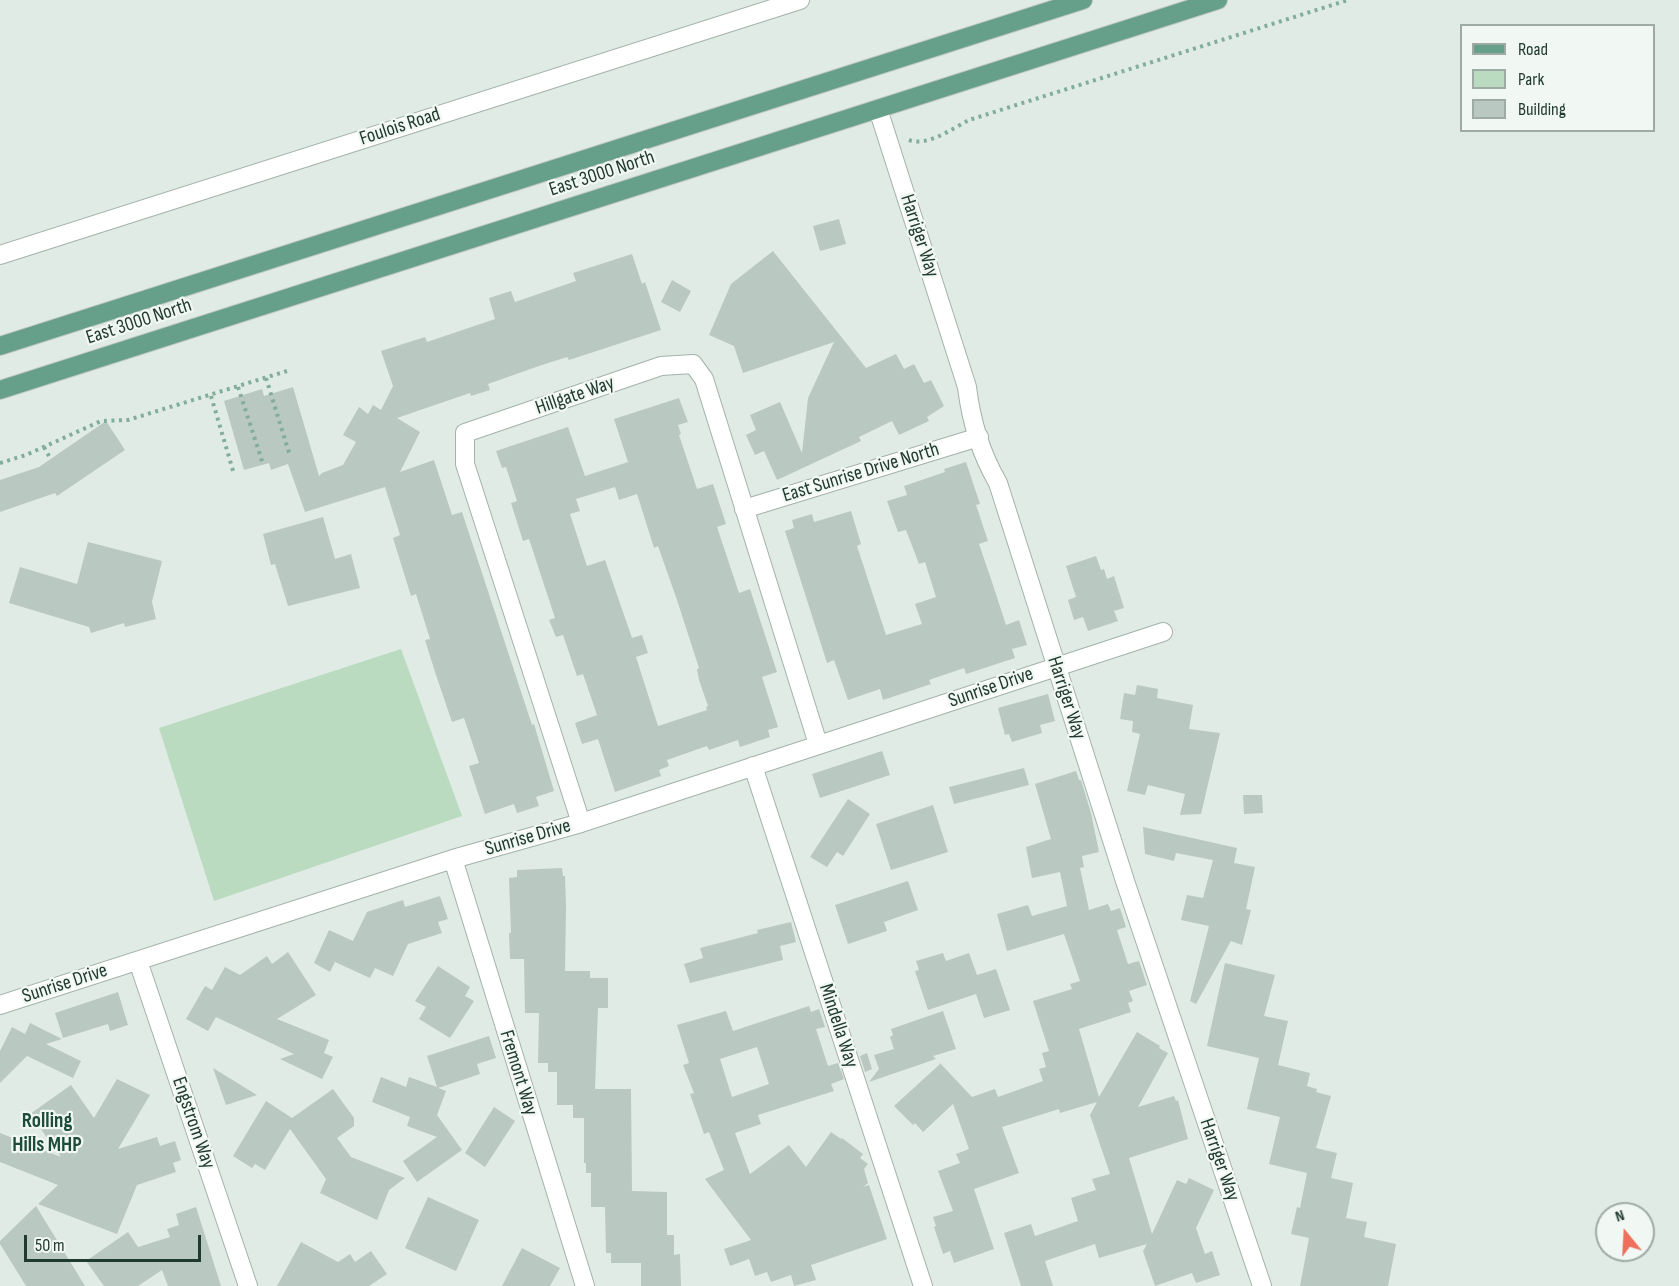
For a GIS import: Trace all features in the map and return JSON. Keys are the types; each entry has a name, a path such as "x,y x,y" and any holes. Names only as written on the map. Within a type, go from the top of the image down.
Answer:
{"main road":[{"name":"East 3000 North","path":"0,346 1083,0"},
{"name":"East 3000 North","path":"0,390 1218,0"}],"street":[{"name":"Foulois Road","path":"0,255 800,0"},
{"name":"Harriger Way","path":"878,109 967,387 970,411 989,468 998,483 1055,666 1162,992 1263,1286"},
{"name":"Hillgate Way","path":"581,823 465,464 465,433 661,366 693,364 704,379 818,744"},
{"name":"East Sunrise Drive North","path":"744,509 979,437"},
{"path":"1055,666 1163,632"},
{"name":"Sunrise Drive","path":"0,1005 453,859 581,823 922,712 1055,666"},
{"name":"Mindella Way","path":"753,766 923,1286"},
{"name":"Fremont Way","path":"453,859 585,1286"},
{"name":"Engstrom Way","path":"138,961 248,1286"}],"path":[{"path":"906,139 914,142 933,138 969,120 1348,0"},
{"path":"0,463 26,455 101,421 128,420 287,371"},
{"path":"266,378 290,456"},
{"path":"238,387 262,464"},
{"path":"211,396 234,474"},
{"path":"44,447 49,456"}],"green space":[{"path":"401,649 462,816 214,901 159,728"}],"building":[{"path":"839,219 846,244 820,251 813,226"},
{"path":"773,251 866,368 896,354 904,369 914,364 924,383 931,380 944,406 927,417 929,421 899,435 892,421 859,437 861,441 777,480 764,451 755,455 746,435 756,430 750,415 780,402 802,453 808,398 834,342 743,373 734,346 709,335 731,284"},
{"path":"632,254 642,284 645,282 661,330 569,360 567,357 539,366 488,384 490,390 471,396 470,393 397,418 420,432 400,472 434,460 452,515 462,512 532,725 534,724 554,791 536,797 539,806 517,813 514,804 485,814 469,766 479,763 464,718 452,722 425,640 430,639 416,594 411,596 393,538 400,535 385,487 305,512 288,464 271,470 269,463 244,470 224,401 262,389 264,396 293,387 319,476 343,465 356,442 343,435 359,407 368,414 373,405 381,410 393,386 381,351 425,337 427,342 495,319 489,298 511,291 515,302 576,281 573,273"},
{"path":"672,280 691,291 680,312 661,302"},
{"path":"679,398 688,422 678,425 681,434 679,435 697,489 713,484 726,524 717,527 739,593 750,589 777,672 762,677 778,727 768,730 770,737 740,747 738,740 709,750 707,746 667,760 669,766 659,770 661,776 615,792 598,739 582,744 575,723 597,715 583,674 577,676 563,635 556,637 549,620 555,618 529,539 523,541 511,503 517,501 506,467 502,468 496,451 568,427 585,476 628,462 614,419","holes":["615,487 619,500 637,494 654,548 658,546 677,600 699,668 697,669 699,680 708,706 707,710 658,726 636,657 648,653 642,635 632,638 605,560 587,566 570,514 580,511 576,499"]},
{"path":"106,421 125,450 57,496 55,493 0,512 0,480 39,467"},
{"path":"966,462 980,504 976,505 988,541 979,544 1006,625 1019,620 1027,645 1012,649 1015,658 966,674 964,668 929,680 931,684 883,700 880,689 848,700 834,660 827,663 785,531 794,528 792,520 812,514 814,522 851,511 861,544 857,546 886,635 922,624 915,604 936,597 925,562 919,564 906,530 898,532 887,501 907,495 904,486"},
{"path":"323,517 335,559 351,554 360,588 288,606 275,564 271,565 263,534"},
{"path":"88,542 162,561 152,602 156,619 125,627 124,623 91,633 89,627 9,603 20,567 77,584"},
{"path":"1096,556 1107,579 1114,576 1124,608 1114,611 1118,621 1088,631 1083,617 1074,620 1068,600 1076,597 1066,566"},
{"path":"1137,685 1158,689 1157,698 1193,705 1189,729 1220,733 1201,814 1180,815 1185,794 1148,785 1145,795 1127,791 1140,734 1132,732 1133,721 1120,719 1124,693 1135,695"},
{"path":"1048,694 1055,721 1040,725 1042,733 1012,742 1009,734 1005,735 998,708"},
{"path":"882,751 890,775 820,798 812,774"},
{"path":"1024,768 1029,785 954,804 949,787"},
{"path":"1076,771 1091,813 1099,852 1082,856 1084,867 1080,868 1089,910 1108,904 1111,911 1120,908 1126,927 1117,930 1128,964 1139,961 1147,985 1129,991 1133,1001 1128,1003 1131,1012 1079,1029 1099,1097 1137,1032 1168,1053 1138,1107 1174,1096 1176,1101 1178,1100 1188,1139 1129,1158 1152,1234 1177,1180 1186,1184 1189,1178 1214,1190 1196,1228 1205,1254 1212,1251 1220,1275 1196,1283 1192,1273 1155,1286 1143,1251 1147,1244 1099,1258 1095,1244 1045,1261 1053,1286 1021,1286 1004,1233 1031,1224 1035,1236 1078,1221 1071,1198 1096,1190 1092,1179 1110,1174 1090,1115 1097,1102 1060,1113 1059,1109 1002,1127 1019,1173 974,1189 994,1249 954,1263 950,1251 943,1254 933,1217 953,1211 938,1171 960,1163 956,1154 969,1149 953,1104 923,1132 894,1106 940,1064 939,1062 972,1097 995,1089 998,1097 1043,1081 1039,1069 1046,1067 1042,1053 1049,1051 1033,1001 1072,989 1070,984 1080,981 1064,934 1007,951 997,914 1028,905 1032,916 1067,906 1060,872 1032,878 1026,847 1051,839 1035,784"},
{"path":"1243,795 1262,795 1263,813 1244,814"},
{"path":"848,799 870,814 843,856 837,852 827,867 810,857"},
{"path":"933,805 948,852 891,870 876,824"},
{"path":"1143,827 1237,848 1234,863 1255,867 1246,909 1251,910 1242,945 1231,941 1196,1004 1190,1001 1209,926 1181,920 1187,895 1203,898 1213,860 1176,853 1174,861 1145,854"},
{"path":"562,868 563,876 565,876 566,906 565,971 590,971 590,978 608,978 608,1008 598,1008 595,1089 631,1089 632,1191 667,1192 667,1235 674,1235 674,1255 680,1254 681,1286 641,1286 641,1263 611,1263 611,1253 606,1253 605,1207 591,1207 591,1173 586,1173 586,1163 584,1163 584,1118 573,1118 573,1105 557,1105 557,1072 548,1072 548,1063 538,1063 539,1013 525,1013 524,959 510,959 509,878 517,877 517,870"},
{"path":"908,881 918,910 884,922 887,931 848,944 835,905"},
{"path":"440,896 448,919 438,922 442,933 408,944 393,976 375,968 370,978 335,962 330,972 314,963 329,930 353,941 367,912 403,900 405,907"},
{"path":"791,922 796,942 780,946 783,960 690,983 684,964 703,958 700,948"},
{"path":"288,952 316,995 277,1019 329,1040 324,1053 333,1057 322,1079 280,1059 294,1054 216,1017 208,1031 186,1019 205,986 212,990 225,967 240,975 267,956 272,964"},
{"path":"943,953 946,961 969,953 977,975 996,969 1010,1010 984,1018 976,994 928,1010 915,971 919,970 916,961"},
{"path":"1225,963 1275,975 1264,1016 1288,1021 1278,1065 1310,1073 1307,1086 1317,1089 1316,1092 1331,1096 1316,1148 1337,1153 1331,1178 1353,1183 1346,1218 1367,1222 1364,1237 1396,1244 1388,1286 1300,1286 1309,1238 1291,1234 1297,1207 1300,1208 1307,1173 1269,1164 1280,1117 1247,1109 1259,1058 1207,1046"},
{"path":"438,966 470,987 465,996 474,1001 450,1038 419,1019 426,1007 415,1001"},
{"path":"118,992 128,1025 110,1031 108,1024 63,1038 55,1013"},
{"path":"809,1006 811,1012 819,1009 825,1027 816,1029 828,1066 838,1063 844,1079 831,1084 834,1091 758,1115 761,1124 735,1133 750,1174 789,1145 806,1167 831,1132 863,1154 860,1158 868,1164 864,1169 868,1183 863,1187 869,1185 887,1239 811,1265 816,1280 794,1286 791,1275 771,1282 767,1272 755,1276 749,1259 730,1266 724,1249 751,1240 705,1179 724,1170 709,1132 704,1134 690,1094 694,1093 683,1065 689,1063 677,1025 726,1011 733,1031","holes":["757,1047 769,1084 732,1097 720,1059"]},
{"path":"943,1011 956,1049 933,1056 936,1059 869,1082 879,1069 874,1055 894,1049 890,1037 893,1035 891,1029"},
{"path":"30,1023 62,1039 46,1044 81,1061 73,1078 27,1056 0,1083 0,1051 12,1027 25,1034"},
{"path":"489,1036 496,1058 477,1064 480,1074 438,1088 446,1091 437,1115 462,1150 417,1182 403,1161 437,1137 407,1126 410,1117 372,1102 381,1077 406,1087 409,1077 437,1087 427,1056"},
{"path":"867,1053 872,1069 865,1072 860,1056"},
{"path":"213,1068 257,1095 226,1105"},
{"path":"117,1079 150,1095 118,1149 157,1137 160,1146 175,1141 181,1160 173,1163 176,1172 137,1185 117,1234 38,1204 58,1185 0,1162 0,1133 61,1157 30,1114 71,1085 94,1118"},
{"path":"333,1089 354,1118 354,1126 337,1138 351,1157 405,1178 389,1190 377,1220 320,1193 326,1179 290,1129 265,1170 255,1164 252,1168 233,1156 266,1101 292,1118"},
{"path":"494,1107 515,1121 485,1167 465,1153"},
{"path":"428,1197 479,1220 456,1271 405,1248"},
{"path":"36,1206 85,1286 26,1286 0,1244 0,1241"},
{"path":"196,1207 221,1286 168,1286 162,1270 138,1286 104,1286 86,1261 128,1232 138,1247 170,1237 167,1229 179,1225 176,1214"},
{"path":"301,1242 338,1262 350,1254 355,1262 371,1251 387,1274 369,1286 277,1286"},
{"path":"522,1248 560,1268 550,1286 502,1286"}],"district":[{"name":"Rolling Hills MHP","path":"47,1134"}]}
